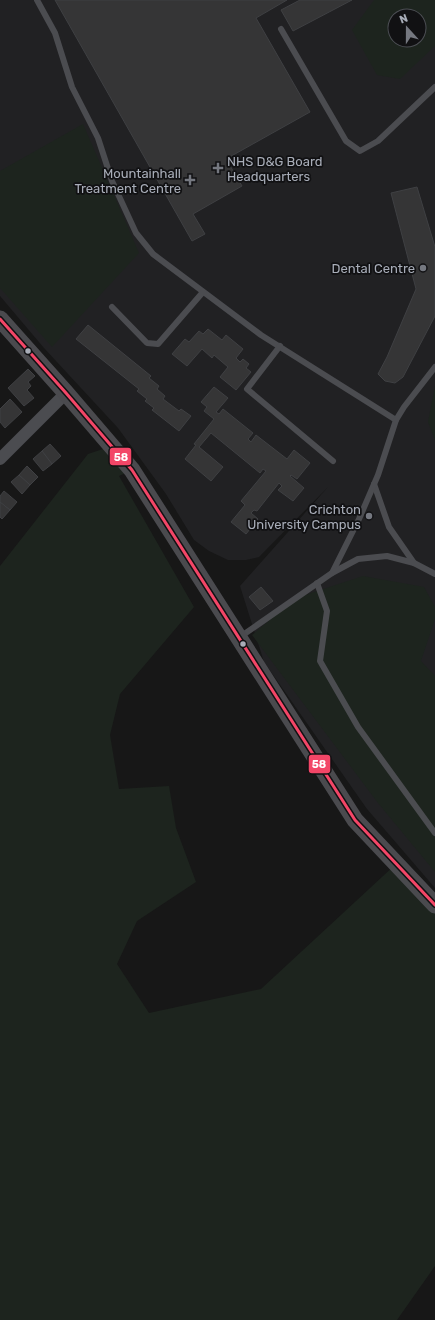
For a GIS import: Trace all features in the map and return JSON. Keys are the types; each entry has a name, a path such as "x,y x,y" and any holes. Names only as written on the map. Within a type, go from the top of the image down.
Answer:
{"main road":[{"path":"0,319 132,470 240,637 355,820 435,905"}],"street":[{"path":"0,459 66,393"}],"lane":[{"path":"38,0 55,33 72,87 98,138 112,181 136,233 153,254 261,335 396,420"},
{"path":"282,30 346,141 360,151 378,141 435,87"},
{"path":"112,307 147,343 158,344 203,292"},
{"path":"280,346 247,389 333,461"},
{"path":"332,573 359,519 374,484 396,420 404,407 435,367"},
{"path":"374,484 389,527 414,563"},
{"path":"240,637 332,573 358,559 387,556 414,563 435,574"},
{"path":"317,583 327,611 320,660 358,727 435,834"}],"shaded area":[{"name":"NHS D&G Board Headquarters","path":"0,0 435,0 435,888 367,809 264,662 240,586 328,487 259,557 246,560 228,560 209,551 194,540 166,494 118,428 44,348 0,296"},
{"path":"374,0 435,0 435,46 400,79 377,75 352,30"},
{"path":"83,124 139,253 52,347 0,288 0,171"},
{"path":"435,386 435,440 428,422"},
{"path":"112,446 132,470 119,476 194,607 120,694 110,735 119,789 169,786 176,828 196,882 137,921 117,964 149,1013 261,989 396,864 435,905 435,1266 397,1320 0,1320 0,566 88,454"},
{"path":"363,576 424,587 435,607 435,619 421,661 435,676 435,872 378,803 252,635 296,598"}],"building":[{"name":"Mountainhall Treatment Centre","path":"55,0 287,0 256,18 310,112 226,159 242,186 193,214 205,234 192,241"},
{"path":"300,0 352,0 293,31 281,10"},
{"name":"Dental Centre","path":"417,187 435,247 435,316 403,377 395,383 385,381 378,374 387,357 416,289 391,193"},
{"path":"88,325 151,376 149,378 159,386 157,389 165,396 163,399 179,411 181,409 191,416 179,431 152,410 154,408 145,401 147,399 137,391 139,389 76,339"},
{"path":"208,329 222,340 226,335 243,349 236,358 240,362 243,359 249,364 246,368 251,372 236,390 220,377 228,367 214,355 212,358 202,349 187,366 172,354 185,339 189,342 199,331 203,334"},
{"path":"28,369 35,376 28,382 31,386 27,390 34,398 24,406 8,388"},
{"path":"214,387 228,398 216,412 219,414 223,409 253,433 248,439 251,442 256,435 287,459 294,450 310,463 297,479 291,475 290,476 304,488 293,501 278,490 282,486 279,483 257,511 254,510 251,513 258,519 246,534 231,522 245,505 241,501 266,471 263,469 260,473 211,433 199,447 223,467 211,481 185,459 196,445 194,444 214,419 204,411 207,407 201,402"},
{"path":"10,399 22,412 5,428 0,422 0,409"},
{"path":"50,444 61,456 52,464 42,451"},
{"path":"42,451 52,464 43,471 33,459"},
{"path":"27,466 38,477 30,485 19,475"},
{"path":"19,475 30,485 22,494 11,482"},
{"path":"4,491 17,502 10,510 0,502 0,496"},
{"path":"0,502 10,510 2,519 0,517"},
{"path":"261,587 273,601 260,610 249,597"}],"transit line":[{"name":"58","path":"0,319 132,470 355,820 435,905"}],"place":[{"name":"NHS D&G Board Headquarters","path":"218,168"},
{"name":"Mountainhall Treatment Centre","path":"190,180"},
{"name":"Dental Centre","path":"423,268"},
{"name":"Crichton University Campus","path":"369,516"}]}
